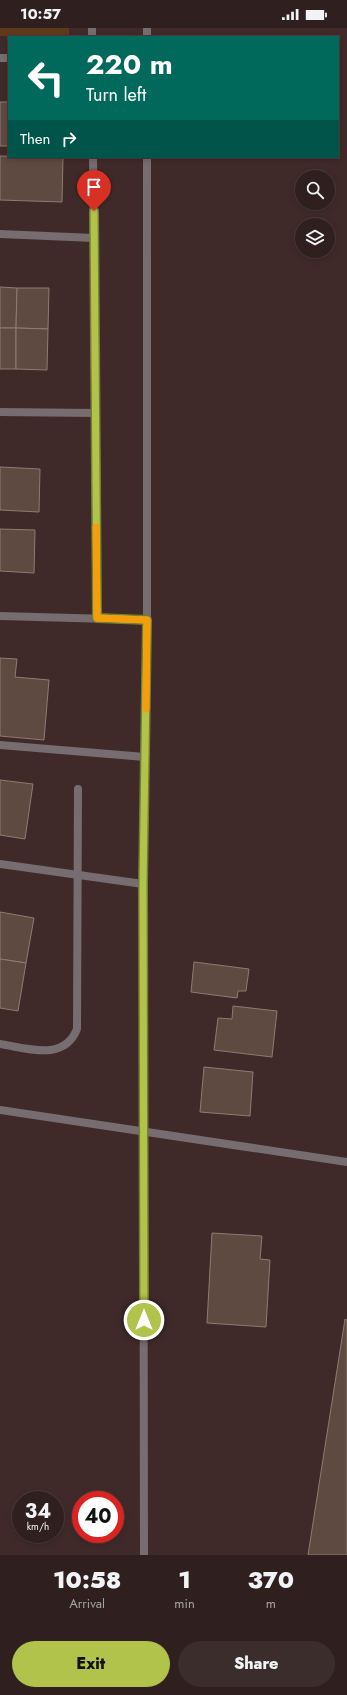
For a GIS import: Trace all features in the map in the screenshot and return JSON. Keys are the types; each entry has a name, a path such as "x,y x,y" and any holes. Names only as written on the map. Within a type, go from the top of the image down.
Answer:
{"street":[{"path":"93,158 97,618"},
{"path":"144,1555 143,884 147,620 147,158"},
{"path":"0,234 94,238"},
{"path":"0,412 95,414"},
{"path":"0,616 147,620"},
{"path":"0,745 145,757"},
{"path":"0,1044 45,1051 56,1050 74,1038 77,1028 78,788"},
{"path":"0,864 143,884"},
{"path":"0,1110 347,1162"}],"shaded area":[{"path":"0,28 69,28 69,36 0,36"}],"building":[{"path":"0,102 8,102 8,146 0,146"},
{"path":"0,156 8,156 8,158 63,158 62,202 0,200"},
{"path":"0,287 17,288 16,328 0,328"},
{"path":"17,288 49,288 48,329 16,328"},
{"path":"0,328 16,328 16,369 0,369"},
{"path":"16,328 48,329 47,370 16,369"},
{"path":"0,467 40,469 39,512 0,510"},
{"path":"0,529 35,530 34,573 0,571"},
{"path":"0,658 17,659 15,677 49,680 44,740 0,736"},
{"path":"0,780 33,784 25,839 0,835"},
{"path":"0,912 34,918 26,963 0,959"},
{"path":"0,959 26,963 18,1011 0,1008"},
{"path":"194,962 249,969 246,991 238,991 237,998 191,992"},
{"path":"233,1006 277,1011 272,1057 214,1050 218,1018 232,1019"},
{"path":"204,1067 253,1072 250,1116 200,1112"},
{"path":"212,1233 262,1236 260,1259 270,1260 266,1327 207,1323"},
{"path":"345,1319 347,1320 347,1555 308,1555"}],"slow traffic":[{"path":"96,527 97,618 147,620 146,709"}],"route":[{"path":"94,211 97,618 147,620 143,884 144,1320"}]}
